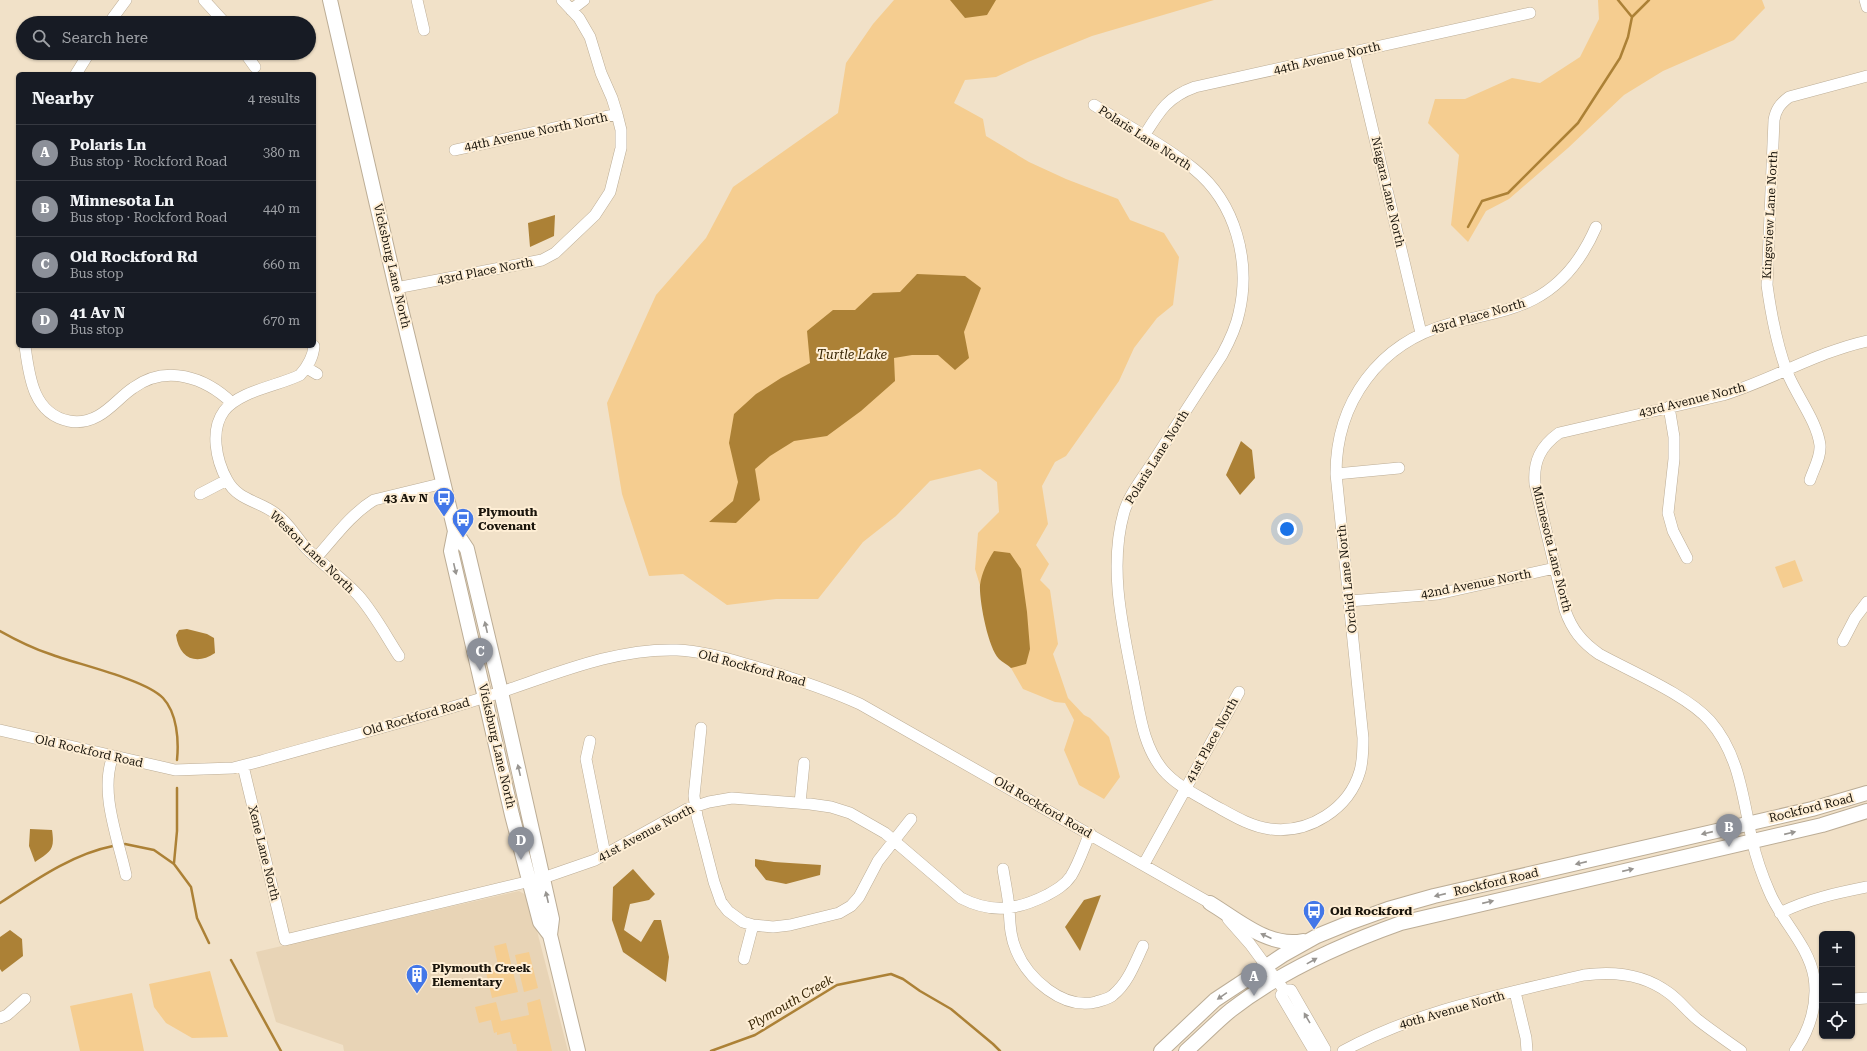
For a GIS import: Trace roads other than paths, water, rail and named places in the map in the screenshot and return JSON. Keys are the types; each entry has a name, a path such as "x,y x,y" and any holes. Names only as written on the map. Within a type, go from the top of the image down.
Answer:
{"main road":[{"name":"Vicksburg Lane North","path":"330,0 396,288 455,531 467,549 501,692 537,880 540,922 550,935 578,1051"},
{"name":"Vicksburg Lane North","path":"455,531 451,551 486,697 512,815 537,880"},
{"name":"Rockford Road","path":"1160,1051 1215,1000 1267,965 1317,936 1388,909 1434,896 1812,809 1867,793"},
{"name":"Rockford Road","path":"1186,1051 1231,1010 1262,989 1281,985 1320,956 1351,942 1401,923 1752,842 1822,825 1867,812"},
{"path":"1210,903 1252,929 1274,939 1295,942 1317,936"}],"street":[{"path":"114,16 126,0"},
{"path":"204,0 218,16"},
{"path":"417,0 424,30"},
{"name":"43rd Place North","path":"396,288 542,260 555,253 595,215 610,192 620,148 621,130 618,114 601,73 590,37 579,18 562,0"},
{"path":"571,10 584,0"},
{"path":"1865,0 1867,7"},
{"name":"44th Avenue North","path":"1144,136 1167,103 1184,91 1354,51 1530,13"},
{"name":"Niagara Lane North","path":"1354,51 1421,333"},
{"path":"77,72 85,60"},
{"path":"251,60 255,66"},
{"name":"Kingsview Lane North","path":"1810,480 1820,455 1818,436 1815,426 1786,371 1770,306 1767,285 1776,111 1781,103 1789,97 1867,76"},
{"name":"Polaris Lane North","path":"1094,105 1195,170 1211,187 1224,206 1234,226 1240,248 1243,270 1243,292 1232,335 1222,355 1131,496 1125,510 1119,538 1118,572 1122,624 1144,730 1154,758 1173,780 1185,789"},
{"name":"44th Avenue North North","path":"455,150 618,114"},
{"name":"43rd Place North","path":"1421,333 1450,323 1498,313 1535,299 1566,275 1589,243 1596,227"},
{"name":"Orchid Lane North","path":"1185,789 1254,825 1270,829 1286,829 1300,827 1318,821 1332,812 1354,787 1360,771 1363,755 1363,738 1336,474 1340,438 1346,416 1355,396 1368,376 1383,359 1421,333"},
{"name":"43rd Avenue North","path":"1541,450 1549,440 1559,433 1746,388 1842,348 1867,341"},
{"path":"26,348 27,364 37,399 44,408 53,415 64,420 75,422 98,416 135,386 163,376 194,378 221,392 232,403"},
{"path":"314,348 312,358 307,368 317,374"},
{"name":"Weston Lane North","path":"307,368 300,375 290,380 244,396 232,403 224,411 218,422 215,435 217,448 227,480 234,490 244,498 276,513 285,522 299,541 359,597 399,656"},
{"path":"1669,407 1674,437 1674,459 1668,513 1673,531 1687,558"},
{"name":"Minnesota Lane North","path":"1541,450 1536,460 1534,472 1535,484 1570,623 1577,636 1587,646 1694,706 1710,721 1722,737 1732,756 1738,776 1752,842 1762,875 1780,913 1800,942 1814,977 1818,999 1807,1032 1795,1051"},
{"path":"1336,474 1398,468"},
{"path":"200,494 227,480"},
{"path":"316,558 355,514 374,500 444,483"},
{"name":"42nd Avenue North","path":"1349,602 1438,594 1555,568"},
{"path":"1843,641 1855,618 1867,602"},
{"name":"Old Rockford Road","path":"0,730 178,770 243,766 486,697 601,660 626,654 652,650 678,650 711,655 798,679 830,690 854,701 1090,833 1210,903 1232,923 1267,965 1281,985 1290,990 1325,1049 1324,1051"},
{"name":"41st Place North","path":"1185,789 1239,692"},
{"path":"701,728 694,796 695,806 714,882 721,902 735,918 753,925 773,927 790,925 839,913 845,910 859,897 878,861 911,819"},
{"path":"590,741 586,759 605,854"},
{"path":"113,756 108,772 108,792 126,875"},
{"path":"800,803 804,764"},
{"name":"Xene Lane North","path":"243,766 285,940"},
{"path":"1144,864 1185,789"},
{"name":"41st Avenue North","path":"285,940 537,880 595,860 667,819 695,806 732,798 800,803 831,807 850,813 868,822 895,841 961,898 974,905 989,909 1009,908 1033,902 1064,884 1070,876 1090,833"},
{"path":"1003,869 1011,934 1016,950 1025,965 1036,978 1059,997 1070,1002 1080,1004 1090,1003 1111,996 1122,986 1143,946"},
{"path":"1780,913 1799,903 1867,887"},
{"path":"744,959 753,925"},
{"name":"40th Avenue North","path":"1343,1051 1381,1031 1425,1015 1565,980 1602,973 1619,973 1653,984 1668,992 1697,1020 1741,1051"},
{"name":"Old Rockford Road","path":"1281,985 1281,995 1314,1051"},
{"path":"1515,992 1526,1038 1527,1051"},
{"path":"1855,1000 1867,998"},
{"path":"0,1018 7,1015 25,999"}],"water":[{"path":"950,0 996,0 987,15 965,18"},
{"path":"555,215 554,236 530,247 528,223"},
{"name":"Turtle Lake","path":"917,274 965,276 981,288 964,332 969,358 955,370 938,355 912,355 894,358 895,381 861,411 827,436 794,441 770,456 755,469 760,500 736,523 709,522 733,501 738,482 729,443 734,414 756,394 781,378 810,363 807,331 833,310 855,310 873,293 900,292"},
{"path":"1241,441 1252,450 1255,478 1240,495 1226,475"},
{"path":"994,551 1010,553 1021,569 1030,649 1026,664 1011,668 999,659 991,645 981,601 980,585 982,576"},
{"path":"187,629 207,634 214,638 215,653 201,659 190,658 185,654 178,643 176,635 179,630"},
{"path":"30,829 52,830 53,842 51,849 35,862 29,846"},
{"path":"755,859 774,862 821,865 820,875 786,884 766,880 755,866"},
{"path":"633,869 655,894 649,900 630,904 624,930 641,942 654,920 661,920 669,957 666,982 623,952 612,920 613,887"},
{"path":"1101,895 1080,951 1065,927 1084,900"},
{"path":"10,930 22,939 23,956 2,972 0,969 0,937"}],"waterway":[{"path":"1468,227 1482,201 1508,193 1578,123 1620,58 1628,37 1632,17 1618,0"},
{"path":"1632,17 1649,0"},
{"path":"0,631 37,649 126,678 154,691 168,704 174,719 178,744 177,760"},
{"path":"174,863 177,831 177,788"},
{"name":"Plymouth Creek","path":"125,844 154,850 174,864 191,887 197,918 209,943"},
{"name":"Plymouth Creek","path":"0,903 54,869 83,855 113,846"},
{"name":"Plymouth Creek","path":"231,960 281,1051"},
{"name":"Plymouth Creek","path":"711,1051 755,1035 837,985 891,974 903,979 951,1009 1000,1051"}],"place":[{"name":"43 Av N","path":"444,518"},
{"name":"Plymouth Covenant","path":"463,538"},
{"name":"Old Rockford Rd","path":"480,671"},
{"name":"Minnesota Ln","path":"1729,847"},
{"name":"41 Av N","path":"521,860"},
{"name":"Old Rockford","path":"1314,930"},
{"name":"Plymouth Creek Elementary","path":"417,994"},
{"name":"Polaris Ln","path":"1254,996"}]}
